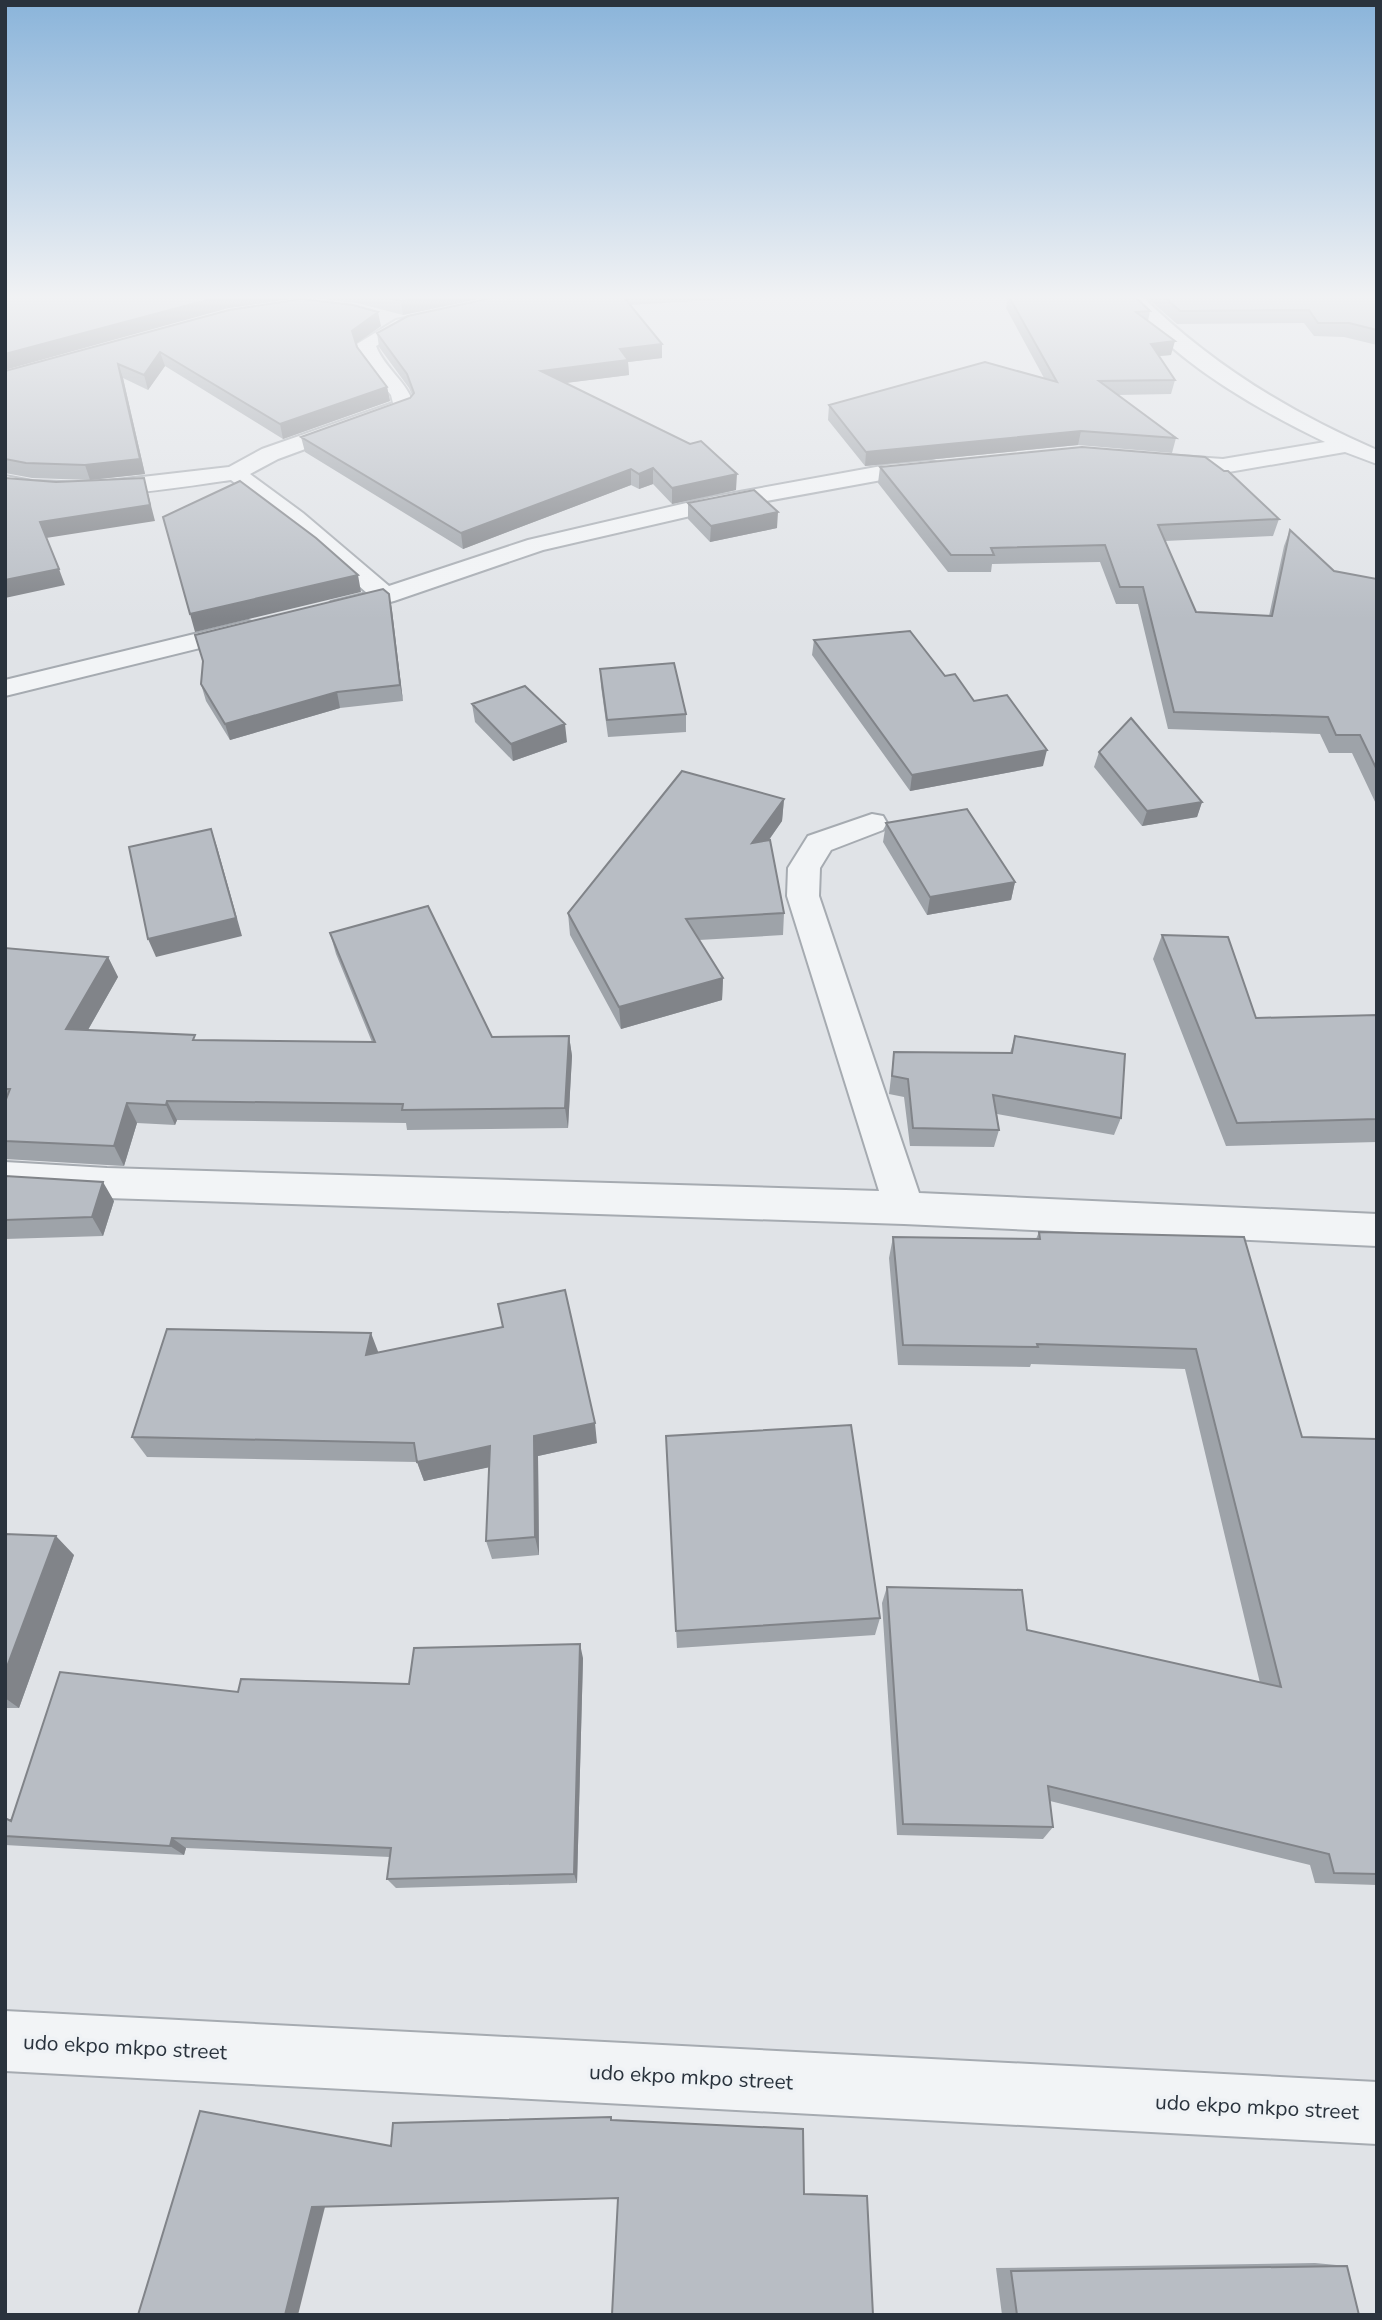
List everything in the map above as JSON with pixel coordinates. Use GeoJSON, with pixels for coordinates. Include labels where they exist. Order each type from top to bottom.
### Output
{"type":"FeatureCollection","features":[{"type":"Feature","properties":{"kind":"street"},"geometry":{"type":"LineString","coordinates":[[5,483],[83,490],[159,484],[235,473],[270,454],[404,406],[403,403]]}},
{"type":"Feature","properties":{"kind":"street"},"geometry":{"type":"LineString","coordinates":[[1272,403],[1347,445],[1377,457]]}},
{"type":"Feature","properties":{"kind":"street"},"geometry":{"type":"LineString","coordinates":[[1139,458],[1200,466],[1223,466],[1347,445]]}},
{"type":"Feature","properties":{"kind":"street"},"geometry":{"type":"LineString","coordinates":[[317,613],[385,596],[536,545],[712,504],[887,472],[955,465]]}},
{"type":"Feature","properties":{"kind":"street"},"geometry":{"type":"LineString","coordinates":[[235,473],[295,518],[385,596]]}},
{"type":"Feature","properties":{"kind":"street"},"geometry":{"type":"LineString","coordinates":[[5,688],[276,622]]}},
{"type":"Feature","properties":{"kind":"street"},"geometry":{"type":"LineString","coordinates":[[872,823],[819,844],[804,869],[803,896],[904,1208]]}},
{"type":"Feature","properties":{"kind":"street"},"geometry":{"type":"LineString","coordinates":[[5,1177],[107,1183],[904,1208],[1377,1230]]}},
{"type":"Feature","properties":{"kind":"street","name":"udo ekpo mkpo street"},"geometry":{"type":"LineString","coordinates":[[5,2041],[1377,2113]]}},
{"type":"Feature","properties":{"kind":"building"},"geometry":{"type":"Polygon","coordinates":[[[5,403],[127,403],[140,459],[85,465],[26,463],[5,459],[5,403]]]}},
{"type":"Feature","properties":{"kind":"building"},"geometry":{"type":"Polygon","coordinates":[[[245,403],[340,403],[280,424],[245,403]]]}},
{"type":"Feature","properties":{"kind":"building"},"geometry":{"type":"Polygon","coordinates":[[[395,403],[607,403],[690,444],[701,441],[737,474],[672,488],[653,468],[639,474],[631,469],[461,533],[301,437],[395,403]]]}},
{"type":"Feature","properties":{"kind":"building"},"geometry":{"type":"Polygon","coordinates":[[[1129,403],[1176,438],[1081,431],[866,452],[829,405],[1129,403]]]}},
{"type":"Feature","properties":{"kind":"building"},"geometry":{"type":"Polygon","coordinates":[[[1082,447],[1205,457],[1228,471],[1279,519],[1158,525],[1196,612],[1272,616],[1290,530],[1334,571],[1377,579],[1377,770],[1360,735],[1336,735],[1328,717],[1174,712],[1143,587],[1120,587],[1105,545],[991,548],[994,555],[951,555],[880,467],[1082,447]]]}},
{"type":"Feature","properties":{"kind":"building"},"geometry":{"type":"Polygon","coordinates":[[[5,478],[56,482],[144,478],[150,505],[40,522],[59,569],[5,580],[5,478]]]}},
{"type":"Feature","properties":{"kind":"building"},"geometry":{"type":"Polygon","coordinates":[[[240,481],[316,538],[358,575],[190,614],[163,517],[240,481]]]}},
{"type":"Feature","properties":{"kind":"building"},"geometry":{"type":"Polygon","coordinates":[[[754,490],[778,512],[711,526],[688,503],[754,490]]]}},
{"type":"Feature","properties":{"kind":"building"},"geometry":{"type":"Polygon","coordinates":[[[383,589],[389,594],[400,685],[337,692],[225,724],[201,684],[203,661],[195,635],[383,589]]]}},
{"type":"Feature","properties":{"kind":"building"},"geometry":{"type":"Polygon","coordinates":[[[910,631],[945,676],[955,674],[974,701],[1007,695],[1047,750],[912,775],[814,640],[910,631]]]}},
{"type":"Feature","properties":{"kind":"building"},"geometry":{"type":"Polygon","coordinates":[[[674,663],[686,714],[607,720],[600,669],[674,663]]]}},
{"type":"Feature","properties":{"kind":"building"},"geometry":{"type":"Polygon","coordinates":[[[525,686],[565,724],[511,744],[472,704],[525,686]]]}},
{"type":"Feature","properties":{"kind":"building"},"geometry":{"type":"Polygon","coordinates":[[[1131,718],[1202,802],[1147,811],[1099,752],[1131,718]]]}},
{"type":"Feature","properties":{"kind":"building"},"geometry":{"type":"Polygon","coordinates":[[[682,771],[784,799],[752,843],[770,840],[784,913],[686,919],[723,978],[619,1007],[568,913],[682,771]]]}},
{"type":"Feature","properties":{"kind":"building"},"geometry":{"type":"Polygon","coordinates":[[[967,809],[1015,882],[930,897],[886,823],[967,809]]]}},
{"type":"Feature","properties":{"kind":"building"},"geometry":{"type":"Polygon","coordinates":[[[211,829],[236,918],[148,939],[129,847],[211,829]]]}},
{"type":"Feature","properties":{"kind":"building"},"geometry":{"type":"Polygon","coordinates":[[[428,906],[492,1037],[569,1036],[565,1108],[402,1110],[403,1104],[167,1101],[166,1105],[127,1103],[114,1146],[5,1141],[5,1102],[10,1089],[5,1089],[5,948],[108,957],[66,1029],[195,1035],[193,1040],[375,1042],[330,933],[428,906]]]}},
{"type":"Feature","properties":{"kind":"building"},"geometry":{"type":"Polygon","coordinates":[[[1162,935],[1228,937],[1256,1018],[1377,1015],[1377,1119],[1237,1123],[1162,935]]]}},
{"type":"Feature","properties":{"kind":"building"},"geometry":{"type":"Polygon","coordinates":[[[1015,1036],[1125,1054],[1121,1118],[993,1095],[999,1130],[913,1128],[908,1079],[892,1076],[894,1052],[1012,1053],[1015,1036]]]}},
{"type":"Feature","properties":{"kind":"building"},"geometry":{"type":"Polygon","coordinates":[[[5,1176],[103,1182],[92,1217],[5,1220],[5,1176]]]}},
{"type":"Feature","properties":{"kind":"building"},"geometry":{"type":"Polygon","coordinates":[[[1039,1232],[1244,1237],[1302,1437],[1376,1439],[1377,1874],[1334,1873],[1329,1854],[1048,1786],[1053,1827],[903,1824],[887,1587],[1022,1590],[1027,1630],[1281,1687],[1196,1349],[1037,1344],[1038,1347],[903,1345],[893,1237],[1040,1239],[1039,1232]]]}},
{"type":"Feature","properties":{"kind":"building"},"geometry":{"type":"Polygon","coordinates":[[[565,1290],[595,1423],[534,1436],[535,1537],[486,1541],[490,1446],[417,1462],[414,1443],[132,1437],[167,1329],[371,1333],[366,1355],[503,1327],[498,1304],[565,1290]]]}},
{"type":"Feature","properties":{"kind":"building"},"geometry":{"type":"Polygon","coordinates":[[[851,1425],[880,1618],[676,1631],[666,1436],[851,1425]]]}},
{"type":"Feature","properties":{"kind":"building"},"geometry":{"type":"Polygon","coordinates":[[[5,1534],[56,1536],[5,1672],[5,1534]]]}},
{"type":"Feature","properties":{"kind":"building"},"geometry":{"type":"Polygon","coordinates":[[[580,1644],[574,1874],[387,1879],[391,1848],[172,1838],[170,1846],[5,1836],[5,1818],[11,1821],[60,1672],[238,1692],[241,1679],[409,1684],[414,1648],[580,1644]]]}},
{"type":"Feature","properties":{"kind":"building"},"geometry":{"type":"Polygon","coordinates":[[[200,2111],[391,2146],[393,2123],[611,2117],[611,2120],[803,2129],[804,2194],[867,2196],[873,2315],[612,2315],[618,2198],[312,2207],[285,2315],[138,2315],[200,2111]]]}},
{"type":"Feature","properties":{"kind":"building"},"geometry":{"type":"Polygon","coordinates":[[[1347,2266],[1359,2315],[1017,2315],[1011,2271],[1347,2266]]]}}]}
